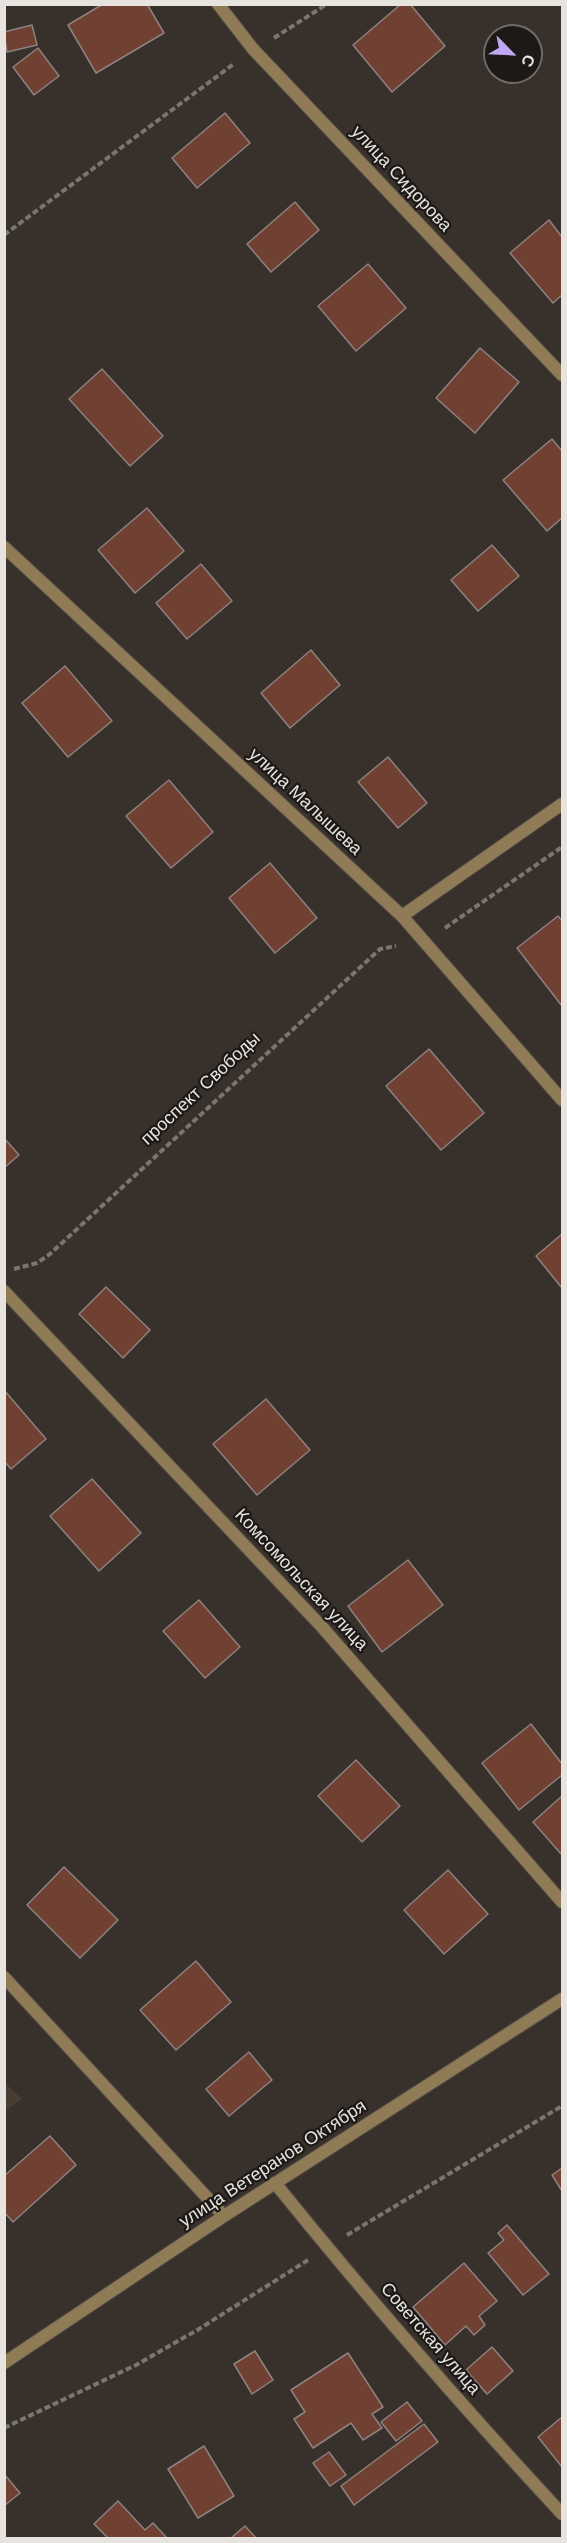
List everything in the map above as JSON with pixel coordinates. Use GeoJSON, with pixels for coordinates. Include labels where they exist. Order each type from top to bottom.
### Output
{"type":"FeatureCollection","features":[{"type":"Feature","properties":{"kind":"street","name":"улица Сидорова"},"geometry":{"type":"LineString","coordinates":[[218,4],[253,49],[562,375]]}},
{"type":"Feature","properties":{"kind":"street","name":"улица Малышева"},"geometry":{"type":"LineString","coordinates":[[4,547],[402,916],[562,1100]]}},
{"type":"Feature","properties":{"kind":"street"},"geometry":{"type":"LineString","coordinates":[[402,916],[562,804]]}},
{"type":"Feature","properties":{"kind":"street","name":"Комсомольская улица"},"geometry":{"type":"LineString","coordinates":[[4,1291],[322,1627],[562,1902]]}},
{"type":"Feature","properties":{"kind":"street"},"geometry":{"type":"LineString","coordinates":[[4,1977],[224,2216]]}},
{"type":"Feature","properties":{"kind":"street","name":"улица Ветеранов Октября"},"geometry":{"type":"LineString","coordinates":[[4,2362],[224,2216],[562,1999]]}},
{"type":"Feature","properties":{"kind":"street","name":"Советская улица"},"geometry":{"type":"LineString","coordinates":[[276,2183],[327,2247],[474,2418],[562,2514]]}},
{"type":"Feature","properties":{"kind":"path"},"geometry":{"type":"LineString","coordinates":[[4,235],[253,49],[327,4]]}},
{"type":"Feature","properties":{"kind":"path"},"geometry":{"type":"LineString","coordinates":[[425,941],[562,847]]}},
{"type":"Feature","properties":{"kind":"path","name":"проспект Свободы"},"geometry":{"type":"LineString","coordinates":[[4,1270],[30,1266],[50,1254],[380,949],[425,941]]}},
{"type":"Feature","properties":{"kind":"path"},"geometry":{"type":"LineString","coordinates":[[4,2428],[147,2359],[199,2329],[327,2247],[562,2106]]}},
{"type":"Feature","properties":{"kind":"shaded area"},"geometry":{"type":"Polygon","coordinates":[[[4,2082],[22,2099],[5,2111],[4,2111],[4,2082]]]}},
{"type":"Feature","properties":{"kind":"building"},"geometry":{"type":"Polygon","coordinates":[[[103,4],[147,4],[164,33],[96,73],[68,25],[103,4]]]}},
{"type":"Feature","properties":{"kind":"building"},"geometry":{"type":"Polygon","coordinates":[[[401,4],[410,4],[445,46],[392,92],[353,45],[401,4]]]}},
{"type":"Feature","properties":{"kind":"building"},"geometry":{"type":"Polygon","coordinates":[[[32,25],[37,45],[7,52],[4,32],[32,25]]]}},
{"type":"Feature","properties":{"kind":"building"},"geometry":{"type":"Polygon","coordinates":[[[38,48],[59,76],[34,95],[13,67],[38,48]]]}},
{"type":"Feature","properties":{"kind":"building"},"geometry":{"type":"Polygon","coordinates":[[[225,113],[250,143],[197,188],[172,158],[225,113]]]}},
{"type":"Feature","properties":{"kind":"building"},"geometry":{"type":"Polygon","coordinates":[[[295,202],[319,230],[271,272],[247,244],[295,202]]]}},
{"type":"Feature","properties":{"kind":"building"},"geometry":{"type":"Polygon","coordinates":[[[549,220],[562,237],[562,295],[553,303],[510,253],[549,220]]]}},
{"type":"Feature","properties":{"kind":"building"},"geometry":{"type":"Polygon","coordinates":[[[368,264],[406,308],[356,351],[318,306],[368,264]]]}},
{"type":"Feature","properties":{"kind":"building"},"geometry":{"type":"Polygon","coordinates":[[[480,348],[519,382],[475,433],[436,398],[480,348]]]}},
{"type":"Feature","properties":{"kind":"building"},"geometry":{"type":"Polygon","coordinates":[[[102,369],[163,436],[130,466],[69,399],[102,369]]]}},
{"type":"Feature","properties":{"kind":"building"},"geometry":{"type":"Polygon","coordinates":[[[552,439],[562,451],[562,518],[547,531],[503,480],[552,439]]]}},
{"type":"Feature","properties":{"kind":"building"},"geometry":{"type":"Polygon","coordinates":[[[147,508],[184,551],[135,593],[98,550],[147,508]]]}},
{"type":"Feature","properties":{"kind":"building"},"geometry":{"type":"Polygon","coordinates":[[[492,545],[519,576],[478,611],[451,580],[492,545]]]}},
{"type":"Feature","properties":{"kind":"building"},"geometry":{"type":"Polygon","coordinates":[[[201,564],[232,601],[187,639],[156,603],[201,564]]]}},
{"type":"Feature","properties":{"kind":"building"},"geometry":{"type":"Polygon","coordinates":[[[311,650],[340,685],[290,728],[261,693],[311,650]]]}},
{"type":"Feature","properties":{"kind":"building"},"geometry":{"type":"Polygon","coordinates":[[[65,666],[112,721],[68,757],[22,703],[65,666]]]}},
{"type":"Feature","properties":{"kind":"building"},"geometry":{"type":"Polygon","coordinates":[[[388,757],[427,803],[398,828],[358,782],[388,757]]]}},
{"type":"Feature","properties":{"kind":"building"},"geometry":{"type":"Polygon","coordinates":[[[169,780],[213,832],[171,868],[126,816],[169,780]]]}},
{"type":"Feature","properties":{"kind":"building"},"geometry":{"type":"Polygon","coordinates":[[[270,863],[317,918],[275,953],[229,898],[270,863]]]}},
{"type":"Feature","properties":{"kind":"building"},"geometry":{"type":"Polygon","coordinates":[[[558,916],[562,921],[562,1006],[517,948],[558,916]]]}},
{"type":"Feature","properties":{"kind":"building"},"geometry":{"type":"Polygon","coordinates":[[[429,1049],[484,1113],[441,1150],[386,1086],[429,1049]]]}},
{"type":"Feature","properties":{"kind":"building"},"geometry":{"type":"Polygon","coordinates":[[[4,1138],[19,1155],[4,1168],[4,1138]]]}},
{"type":"Feature","properties":{"kind":"building"},"geometry":{"type":"Polygon","coordinates":[[[562,1234],[562,1288],[536,1256],[562,1234]]]}},
{"type":"Feature","properties":{"kind":"building"},"geometry":{"type":"Polygon","coordinates":[[[106,1287],[150,1330],[123,1358],[79,1314],[106,1287]]]}},
{"type":"Feature","properties":{"kind":"building"},"geometry":{"type":"Polygon","coordinates":[[[4,1390],[46,1439],[11,1469],[4,1461],[4,1390]]]}},
{"type":"Feature","properties":{"kind":"building"},"geometry":{"type":"Polygon","coordinates":[[[266,1399],[310,1450],[257,1495],[213,1444],[266,1399]]]}},
{"type":"Feature","properties":{"kind":"building"},"geometry":{"type":"Polygon","coordinates":[[[92,1479],[141,1533],[99,1571],[50,1516],[92,1479]]]}},
{"type":"Feature","properties":{"kind":"building"},"geometry":{"type":"Polygon","coordinates":[[[408,1560],[443,1605],[382,1652],[348,1606],[408,1560]]]}},
{"type":"Feature","properties":{"kind":"building"},"geometry":{"type":"Polygon","coordinates":[[[199,1600],[240,1647],[205,1678],[163,1631],[199,1600]]]}},
{"type":"Feature","properties":{"kind":"building"},"geometry":{"type":"Polygon","coordinates":[[[531,1724],[562,1764],[562,1775],[519,1810],[482,1763],[531,1724]]]}},
{"type":"Feature","properties":{"kind":"building"},"geometry":{"type":"Polygon","coordinates":[[[356,1760],[400,1806],[362,1842],[318,1796],[356,1760]]]}},
{"type":"Feature","properties":{"kind":"building"},"geometry":{"type":"Polygon","coordinates":[[[562,1796],[562,1855],[533,1822],[562,1796]]]}},
{"type":"Feature","properties":{"kind":"building"},"geometry":{"type":"Polygon","coordinates":[[[64,1867],[118,1920],[80,1958],[27,1905],[64,1867]]]}},
{"type":"Feature","properties":{"kind":"building"},"geometry":{"type":"Polygon","coordinates":[[[448,1870],[488,1914],[444,1954],[404,1910],[448,1870]]]}},
{"type":"Feature","properties":{"kind":"building"},"geometry":{"type":"Polygon","coordinates":[[[196,1961],[231,2002],[176,2050],[140,2010],[196,1961]]]}},
{"type":"Feature","properties":{"kind":"building"},"geometry":{"type":"Polygon","coordinates":[[[249,2052],[272,2080],[229,2116],[206,2089],[249,2052]]]}},
{"type":"Feature","properties":{"kind":"building"},"geometry":{"type":"Polygon","coordinates":[[[50,2136],[76,2165],[13,2222],[4,2212],[4,2176],[50,2136]]]}},
{"type":"Feature","properties":{"kind":"building"},"geometry":{"type":"Polygon","coordinates":[[[562,2168],[562,2191],[552,2175],[562,2168]]]}},
{"type":"Feature","properties":{"kind":"building"},"geometry":{"type":"Polygon","coordinates":[[[507,2225],[549,2274],[523,2295],[488,2253],[504,2240],[498,2233],[507,2225]]]}},
{"type":"Feature","properties":{"kind":"building"},"geometry":{"type":"Polygon","coordinates":[[[464,2263],[497,2301],[479,2316],[485,2325],[474,2335],[466,2326],[445,2345],[413,2307],[464,2263]]]}},
{"type":"Feature","properties":{"kind":"building"},"geometry":{"type":"Polygon","coordinates":[[[492,2347],[513,2371],[487,2394],[466,2370],[492,2347]]]}},
{"type":"Feature","properties":{"kind":"building"},"geometry":{"type":"Polygon","coordinates":[[[255,2351],[273,2380],[252,2394],[234,2364],[255,2351]]]}},
{"type":"Feature","properties":{"kind":"building"},"geometry":{"type":"Polygon","coordinates":[[[348,2353],[383,2407],[372,2414],[382,2428],[363,2440],[351,2423],[313,2448],[294,2419],[305,2412],[291,2390],[348,2353]]]}},
{"type":"Feature","properties":{"kind":"building"},"geometry":{"type":"Polygon","coordinates":[[[407,2402],[422,2421],[396,2441],[381,2422],[407,2402]]]}},
{"type":"Feature","properties":{"kind":"building"},"geometry":{"type":"Polygon","coordinates":[[[562,2417],[562,2467],[538,2437],[562,2417]]]}},
{"type":"Feature","properties":{"kind":"building"},"geometry":{"type":"Polygon","coordinates":[[[424,2424],[438,2442],[354,2505],[341,2486],[424,2424]]]}},
{"type":"Feature","properties":{"kind":"building"},"geometry":{"type":"Polygon","coordinates":[[[204,2446],[234,2496],[198,2518],[168,2469],[204,2446]]]}},
{"type":"Feature","properties":{"kind":"building"},"geometry":{"type":"Polygon","coordinates":[[[329,2452],[346,2475],[330,2486],[313,2463],[329,2452]]]}},
{"type":"Feature","properties":{"kind":"building"},"geometry":{"type":"Polygon","coordinates":[[[4,2474],[20,2493],[4,2506],[4,2474]]]}},
{"type":"Feature","properties":{"kind":"building"},"geometry":{"type":"Polygon","coordinates":[[[118,2501],[145,2530],[153,2523],[167,2538],[108,2538],[94,2524],[118,2501]]]}},
{"type":"Feature","properties":{"kind":"building"},"geometry":{"type":"Polygon","coordinates":[[[245,2526],[256,2538],[231,2538],[245,2526]]]}}]}
